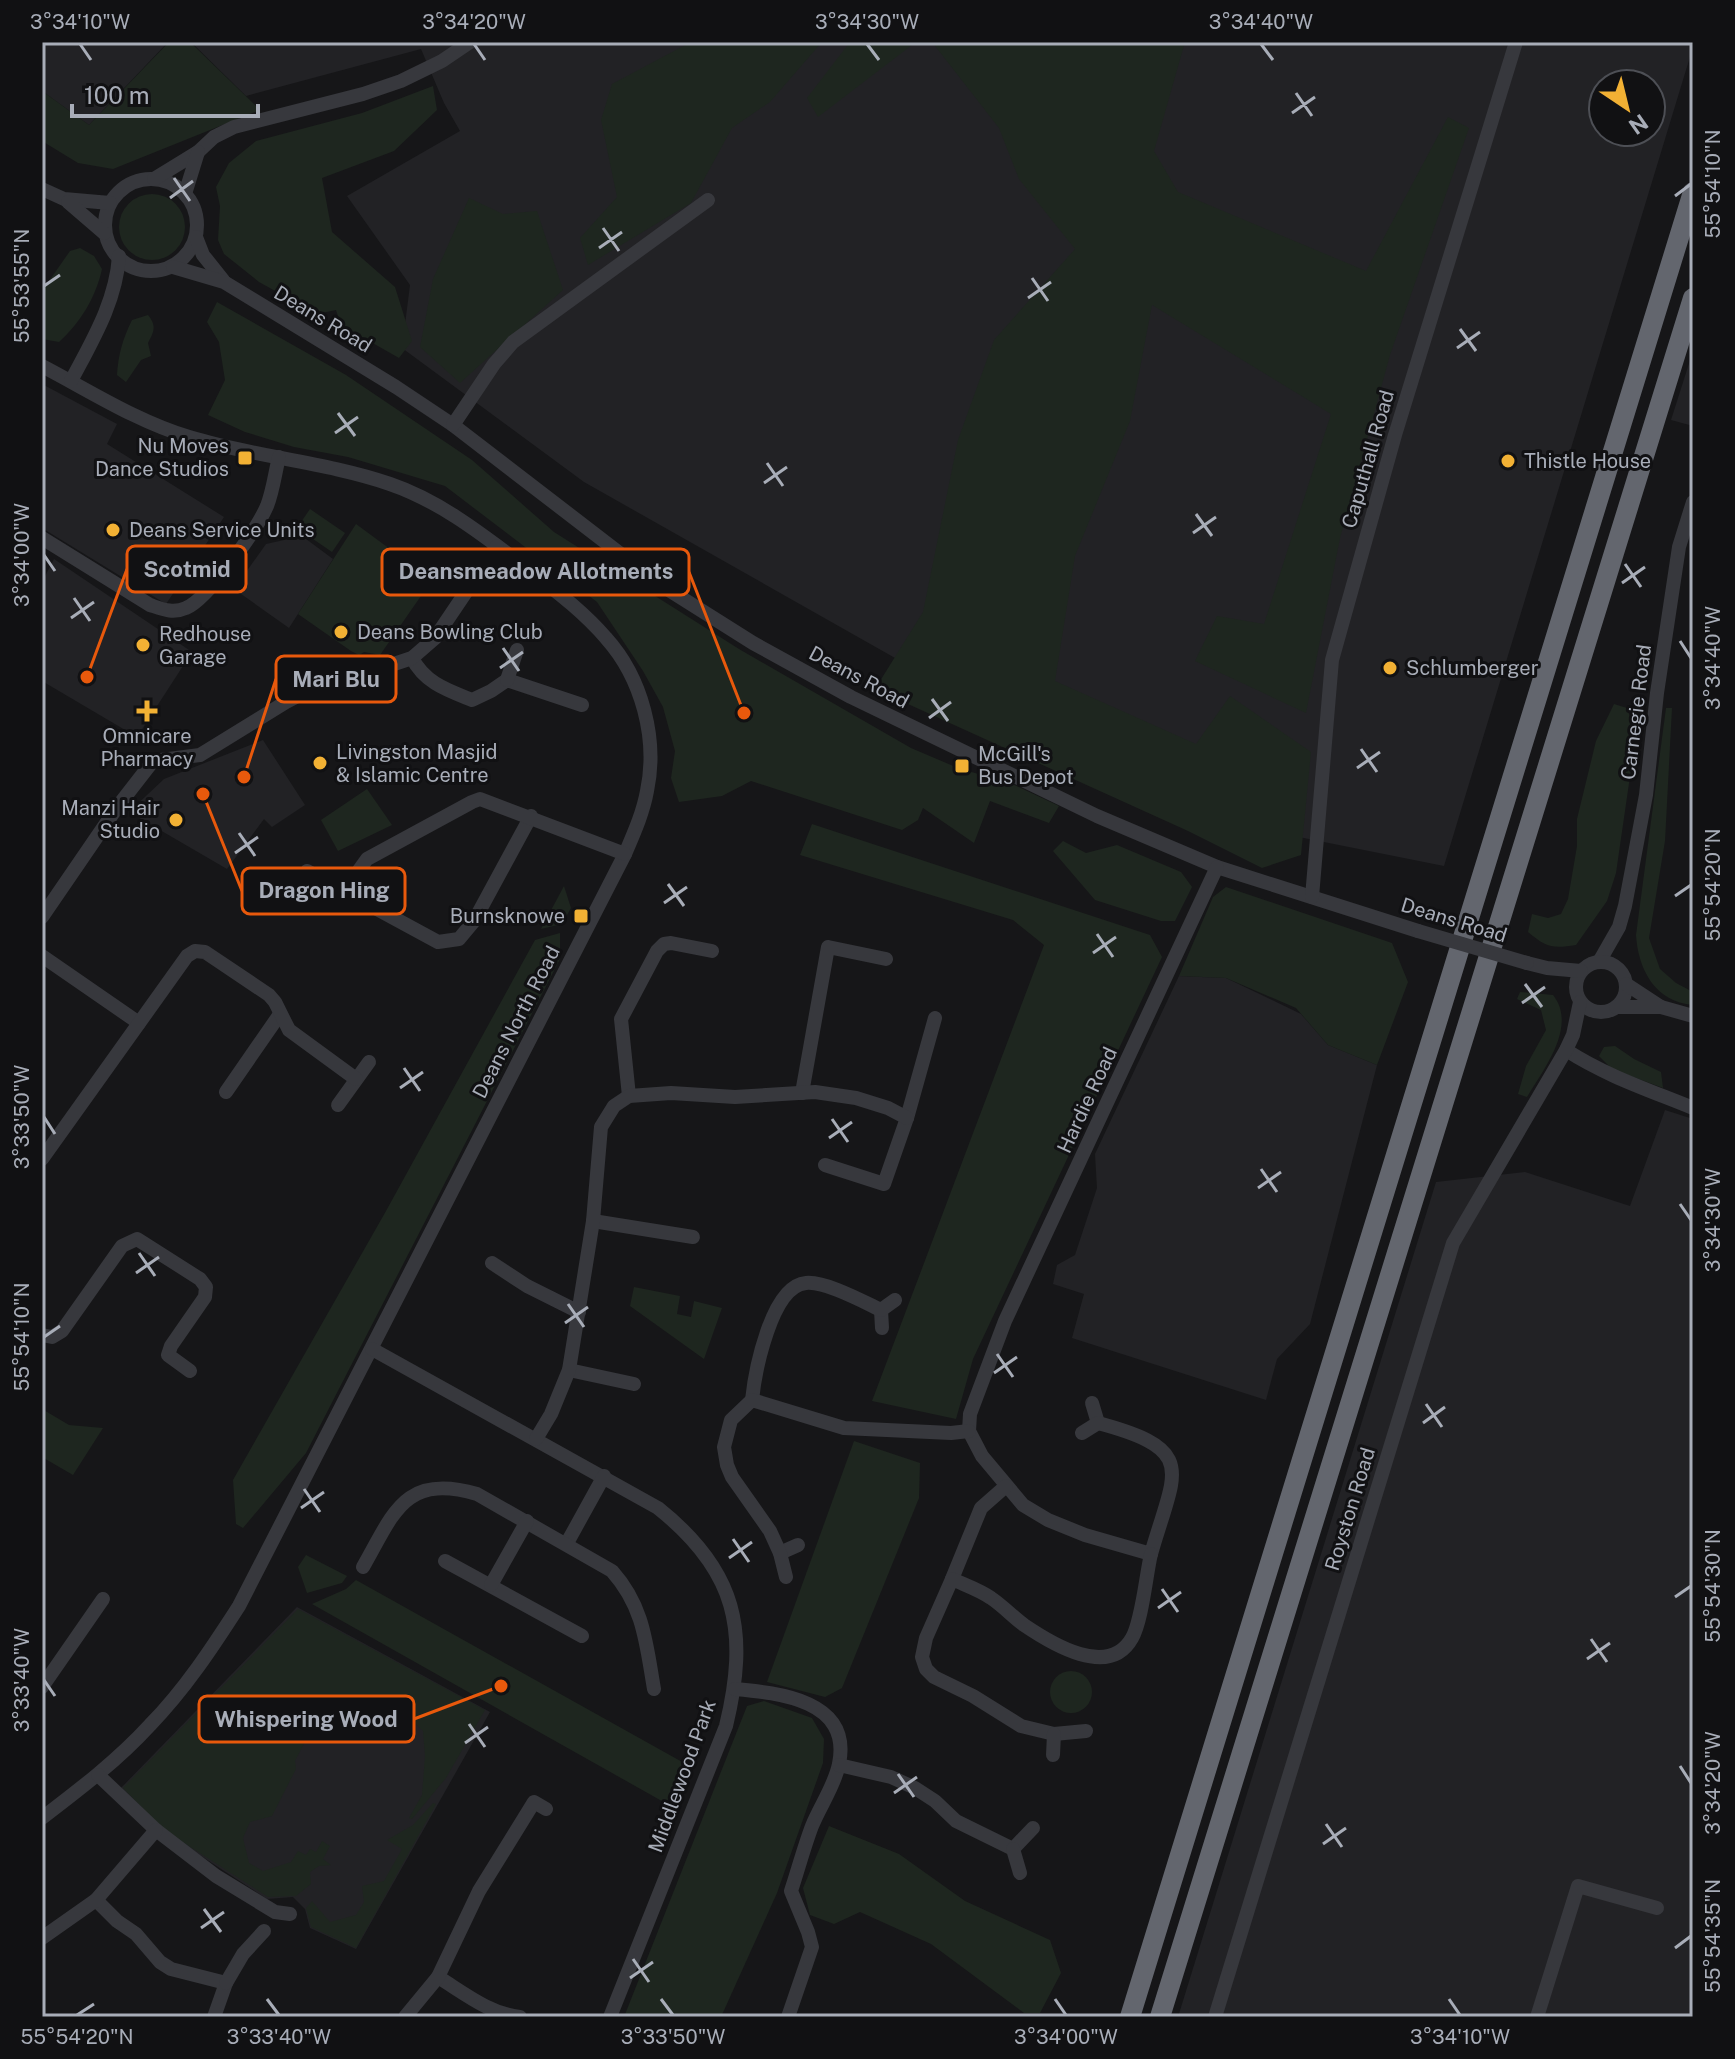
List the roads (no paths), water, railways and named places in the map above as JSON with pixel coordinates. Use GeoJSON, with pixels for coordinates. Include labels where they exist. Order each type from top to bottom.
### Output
{"type":"FeatureCollection","features":[{"type":"Feature","properties":{"kind":"highway"},"geometry":{"type":"LineString","coordinates":[[1130,2017],[1693,192]]}},
{"type":"Feature","properties":{"kind":"highway"},"geometry":{"type":"LineString","coordinates":[[1160,2017],[1693,298]]}},
{"type":"Feature","properties":{"kind":"street"},"geometry":{"type":"LineString","coordinates":[[154,179],[198,152],[214,137],[234,127],[363,94],[401,81],[442,61],[470,42]]}},
{"type":"Feature","properties":{"kind":"street","name":"Caputhall Road"},"geometry":{"type":"LineString","coordinates":[[1312,897],[1332,660],[1395,435],[1516,42]]}},
{"type":"Feature","properties":{"kind":"street"},"geometry":{"type":"LineString","coordinates":[[185,194],[198,152]]}},
{"type":"Feature","properties":{"kind":"street"},"geometry":{"type":"LineString","coordinates":[[42,189],[64,199],[104,233],[128,265],[142,271],[163,271],[186,256],[196,237],[196,213],[185,194],[166,182],[154,179],[137,181],[120,191],[110,203],[104,233]]}},
{"type":"Feature","properties":{"kind":"street"},"geometry":{"type":"LineString","coordinates":[[64,199],[110,203]]}},
{"type":"Feature","properties":{"kind":"street"},"geometry":{"type":"LineString","coordinates":[[453,425],[494,364],[513,342],[708,200]]}},
{"type":"Feature","properties":{"kind":"street","name":"Deans Road"},"geometry":{"type":"LineString","coordinates":[[196,237],[203,255],[224,282]]}},
{"type":"Feature","properties":{"kind":"street"},"geometry":{"type":"LineString","coordinates":[[71,381],[111,300],[118,277],[119,256]]}},
{"type":"Feature","properties":{"kind":"street","name":"Deans Road"},"geometry":{"type":"LineString","coordinates":[[173,267],[224,282],[396,387],[453,425],[661,585],[753,643],[851,697],[1097,816],[1217,867],[1527,963],[1581,971]]}},
{"type":"Feature","properties":{"kind":"street"},"geometry":{"type":"LineString","coordinates":[[111,300],[125,283],[142,271]]}},
{"type":"Feature","properties":{"kind":"street","name":"Deans North Road"},"geometry":{"type":"LineString","coordinates":[[42,366],[135,417],[189,437],[391,484],[438,505],[497,546],[607,638],[628,669],[642,701],[649,728],[648,789],[625,854],[239,1606],[196,1672],[150,1725],[98,1775],[42,1818]]}},
{"type":"Feature","properties":{"kind":"street"},"geometry":{"type":"LineString","coordinates":[[42,538],[150,605],[168,611],[185,609],[203,598],[261,516],[279,457]]}},
{"type":"Feature","properties":{"kind":"street","name":"Carnegie Road"},"geometry":{"type":"LineString","coordinates":[[1619,969],[1619,927],[1646,795],[1657,693],[1679,547],[1693,502]]}},
{"type":"Feature","properties":{"kind":"street"},"geometry":{"type":"LineString","coordinates":[[42,917],[148,765],[153,761],[200,755],[328,680],[356,670],[382,668],[412,658],[435,638],[497,546]]}},
{"type":"Feature","properties":{"kind":"street"},"geometry":{"type":"LineString","coordinates":[[412,658],[419,672],[441,688],[472,700],[507,680],[517,650]]}},
{"type":"Feature","properties":{"kind":"street"},"geometry":{"type":"LineString","coordinates":[[507,680],[555,691],[582,705]]}},
{"type":"Feature","properties":{"kind":"street"},"geometry":{"type":"LineString","coordinates":[[344,891],[367,859],[480,799],[625,854]]}},
{"type":"Feature","properties":{"kind":"street"},"geometry":{"type":"LineString","coordinates":[[307,871],[438,942],[459,939],[474,921],[531,816]]}},
{"type":"Feature","properties":{"kind":"street","name":"Hardie Road"},"geometry":{"type":"LineString","coordinates":[[969,1431],[970,1414],[992,1350],[1217,867]]}},
{"type":"Feature","properties":{"kind":"street","name":"Carnegie Road"},"geometry":{"type":"LineString","coordinates":[[1599,962],[1619,927]]}},
{"type":"Feature","properties":{"kind":"street"},"geometry":{"type":"LineString","coordinates":[[629,1096],[621,1019],[657,951],[664,944],[671,943],[712,951]]}},
{"type":"Feature","properties":{"kind":"street"},"geometry":{"type":"LineString","coordinates":[[802,1093],[828,947],[886,959]]}},
{"type":"Feature","properties":{"kind":"street"},"geometry":{"type":"LineString","coordinates":[[42,1159],[187,956],[195,951],[205,952],[269,995],[289,1030],[356,1079]]}},
{"type":"Feature","properties":{"kind":"street"},"geometry":{"type":"LineString","coordinates":[[42,956],[139,1023]]}},
{"type":"Feature","properties":{"kind":"street"},"geometry":{"type":"LineString","coordinates":[[1599,962],[1610,963],[1619,969],[1626,984],[1625,993],[1616,1007],[1607,1012],[1596,1012],[1578,994],[1581,971],[1599,962]]}},
{"type":"Feature","properties":{"kind":"street","name":"Deans Road"},"geometry":{"type":"LineString","coordinates":[[1547,968],[1578,994]]}},
{"type":"Feature","properties":{"kind":"street"},"geometry":{"type":"LineString","coordinates":[[1626,984],[1661,1007]]}},
{"type":"Feature","properties":{"kind":"street","name":"Royston Road"},"geometry":{"type":"LineString","coordinates":[[1215,2017],[1453,1243],[1566,1050],[1573,1035],[1578,994]]}},
{"type":"Feature","properties":{"kind":"street"},"geometry":{"type":"LineString","coordinates":[[1616,1007],[1661,1007],[1693,1016]]}},
{"type":"Feature","properties":{"kind":"street","name":"Royston Road"},"geometry":{"type":"LineString","coordinates":[[1573,1035],[1596,1012]]}},
{"type":"Feature","properties":{"kind":"street"},"geometry":{"type":"LineString","coordinates":[[226,1092],[280,1014]]}},
{"type":"Feature","properties":{"kind":"street"},"geometry":{"type":"LineString","coordinates":[[825,1165],[884,1184],[907,1118],[935,1018]]}},
{"type":"Feature","properties":{"kind":"street"},"geometry":{"type":"LineString","coordinates":[[1566,1050],[1624,1082],[1693,1108]]}},
{"type":"Feature","properties":{"kind":"street"},"geometry":{"type":"LineString","coordinates":[[338,1105],[369,1062]]}},
{"type":"Feature","properties":{"kind":"street"},"geometry":{"type":"LineString","coordinates":[[536,1439],[551,1414],[569,1370],[593,1221],[601,1127],[614,1106],[629,1096],[671,1093],[735,1097],[815,1092],[856,1098],[907,1118]]}},
{"type":"Feature","properties":{"kind":"street"},"geometry":{"type":"LineString","coordinates":[[593,1221],[693,1237]]}},
{"type":"Feature","properties":{"kind":"street"},"geometry":{"type":"LineString","coordinates":[[42,1335],[52,1337],[62,1331],[122,1246],[137,1239],[200,1279],[206,1287],[205,1297],[168,1355],[190,1371]]}},
{"type":"Feature","properties":{"kind":"street"},"geometry":{"type":"LineString","coordinates":[[492,1263],[527,1286],[579,1312]]}},
{"type":"Feature","properties":{"kind":"street"},"geometry":{"type":"LineString","coordinates":[[786,1577],[770,1531],[727,1465],[724,1447],[731,1420],[752,1400],[755,1370],[769,1327],[794,1285],[813,1283],[881,1310]]}},
{"type":"Feature","properties":{"kind":"street"},"geometry":{"type":"LineString","coordinates":[[881,1310],[895,1300]]}},
{"type":"Feature","properties":{"kind":"street"},"geometry":{"type":"LineString","coordinates":[[881,1310],[882,1328]]}},
{"type":"Feature","properties":{"kind":"street","name":"Middlewood Park"},"geometry":{"type":"LineString","coordinates":[[372,1349],[658,1508],[685,1529],[706,1554],[722,1582],[733,1611],[738,1649],[735,1689],[712,1766],[610,2017]]}},
{"type":"Feature","properties":{"kind":"street"},"geometry":{"type":"LineString","coordinates":[[569,1370],[634,1384]]}},
{"type":"Feature","properties":{"kind":"street"},"geometry":{"type":"LineString","coordinates":[[752,1400],[844,1428],[951,1433],[969,1431],[982,1456],[1023,1505],[1048,1520],[1120,1547],[1151,1554]]}},
{"type":"Feature","properties":{"kind":"street"},"geometry":{"type":"LineString","coordinates":[[1092,1403],[1098,1423]]}},
{"type":"Feature","properties":{"kind":"street"},"geometry":{"type":"LineString","coordinates":[[1082,1433],[1098,1423]]}},
{"type":"Feature","properties":{"kind":"street"},"geometry":{"type":"LineString","coordinates":[[952,1579],[987,1595],[1024,1625],[1076,1653],[1095,1658],[1116,1655],[1126,1648],[1134,1635],[1151,1554],[1171,1487],[1173,1467],[1164,1450],[1145,1439],[1098,1423]]}},
{"type":"Feature","properties":{"kind":"street"},"geometry":{"type":"LineString","coordinates":[[567,1543],[604,1476]]}},
{"type":"Feature","properties":{"kind":"street"},"geometry":{"type":"LineString","coordinates":[[1006,1486],[981,1508],[926,1638],[922,1657],[926,1669],[934,1677],[973,1696],[1021,1726],[1054,1734],[1086,1731]]}},
{"type":"Feature","properties":{"kind":"street"},"geometry":{"type":"LineString","coordinates":[[363,1567],[397,1508],[414,1495],[433,1487],[456,1487],[477,1494],[567,1543],[612,1571],[627,1587],[636,1604],[654,1689]]}},
{"type":"Feature","properties":{"kind":"street"},"geometry":{"type":"LineString","coordinates":[[491,1585],[527,1521]]}},
{"type":"Feature","properties":{"kind":"street"},"geometry":{"type":"LineString","coordinates":[[780,1553],[798,1545]]}},
{"type":"Feature","properties":{"kind":"street"},"geometry":{"type":"LineString","coordinates":[[445,1561],[582,1636]]}},
{"type":"Feature","properties":{"kind":"street"},"geometry":{"type":"LineString","coordinates":[[42,1687],[103,1599]]}},
{"type":"Feature","properties":{"kind":"street"},"geometry":{"type":"LineString","coordinates":[[735,1689],[778,1693],[817,1707],[837,1731],[841,1747],[839,1765],[811,1827],[791,1891],[812,1947],[788,2017]]}},
{"type":"Feature","properties":{"kind":"street"},"geometry":{"type":"LineString","coordinates":[[1053,1755],[1054,1734]]}},
{"type":"Feature","properties":{"kind":"street"},"geometry":{"type":"LineString","coordinates":[[839,1765],[891,1777],[915,1788],[935,1801],[956,1821],[1013,1849],[1020,1873]]}},
{"type":"Feature","properties":{"kind":"street"},"geometry":{"type":"LineString","coordinates":[[98,1775],[156,1830],[216,1876],[275,1912],[290,1914]]}},
{"type":"Feature","properties":{"kind":"street"},"geometry":{"type":"LineString","coordinates":[[405,2017],[438,1977],[479,1891],[540,1805],[521,1794]]}},
{"type":"Feature","properties":{"kind":"street"},"geometry":{"type":"LineString","coordinates":[[1013,1849],[1033,1828]]}},
{"type":"Feature","properties":{"kind":"street"},"geometry":{"type":"LineString","coordinates":[[42,1938],[96,1900],[156,1830]]}},
{"type":"Feature","properties":{"kind":"street"},"geometry":{"type":"LineString","coordinates":[[1537,2017],[1578,1886],[1657,1908]]}},
{"type":"Feature","properties":{"kind":"street"},"geometry":{"type":"LineString","coordinates":[[96,1900],[117,1921],[136,1934],[160,1962],[171,1969],[226,1983]]}},
{"type":"Feature","properties":{"kind":"street"},"geometry":{"type":"LineString","coordinates":[[214,2017],[226,1983],[243,1954],[264,1931]]}},
{"type":"Feature","properties":{"kind":"street"},"geometry":{"type":"LineString","coordinates":[[438,1977],[485,2006],[520,2017]]}},
{"type":"Feature","properties":{"kind":"place","name":"Nu Moves Dance Studios"},"geometry":{"type":"Point","coordinates":[245,458]}},
{"type":"Feature","properties":{"kind":"place","name":"Thistle House"},"geometry":{"type":"Point","coordinates":[1508,461]}},
{"type":"Feature","properties":{"kind":"place","name":"Deans Service Units"},"geometry":{"type":"Point","coordinates":[113,530]}},
{"type":"Feature","properties":{"kind":"place","name":"Deans Bowling Club"},"geometry":{"type":"Point","coordinates":[341,632]}},
{"type":"Feature","properties":{"kind":"place","name":"Redhouse Garage"},"geometry":{"type":"Point","coordinates":[143,645]}},
{"type":"Feature","properties":{"kind":"place","name":"Schlumberger"},"geometry":{"type":"Point","coordinates":[1390,668]}},
{"type":"Feature","properties":{"kind":"place","name":"Scotmid"},"geometry":{"type":"Point","coordinates":[87,677]}},
{"type":"Feature","properties":{"kind":"place","name":"Omnicare Pharmacy"},"geometry":{"type":"Point","coordinates":[147,711]}},
{"type":"Feature","properties":{"kind":"place","name":"Deansmeadow Allotments"},"geometry":{"type":"Point","coordinates":[744,713]}},
{"type":"Feature","properties":{"kind":"place","name":"Livingston Masjid & Islamic Centre"},"geometry":{"type":"Point","coordinates":[320,763]}},
{"type":"Feature","properties":{"kind":"place","name":"McGill's Bus Depot"},"geometry":{"type":"Point","coordinates":[962,766]}},
{"type":"Feature","properties":{"kind":"place","name":"Mari Blu"},"geometry":{"type":"Point","coordinates":[244,777]}},
{"type":"Feature","properties":{"kind":"place","name":"Dragon Hing"},"geometry":{"type":"Point","coordinates":[203,794]}},
{"type":"Feature","properties":{"kind":"place","name":"Manzi Hair Studio"},"geometry":{"type":"Point","coordinates":[176,820]}},
{"type":"Feature","properties":{"kind":"place","name":"Burnsknowe"},"geometry":{"type":"Point","coordinates":[581,916]}},
{"type":"Feature","properties":{"kind":"place","name":"Whispering Wood"},"geometry":{"type":"Point","coordinates":[501,1686]}}]}
